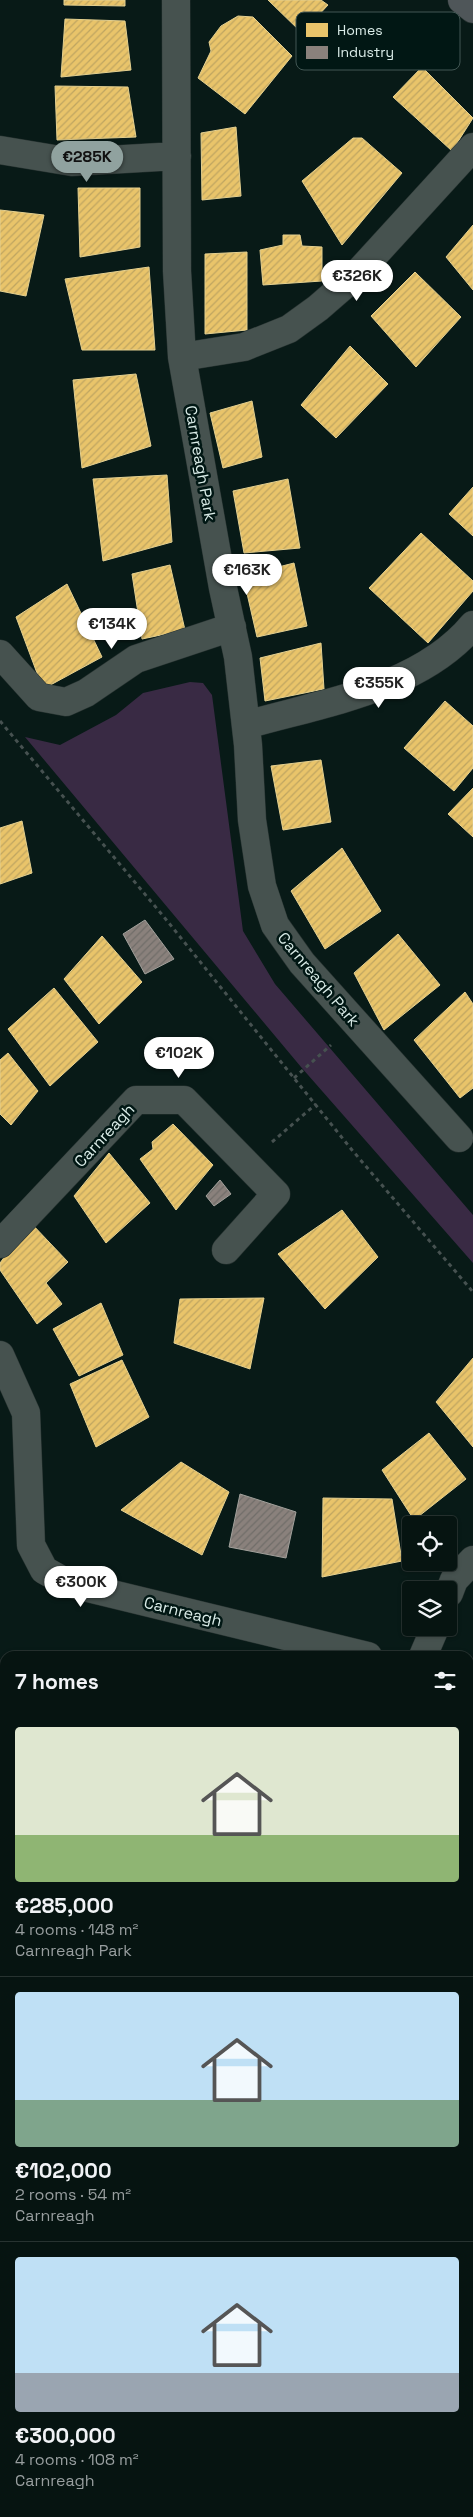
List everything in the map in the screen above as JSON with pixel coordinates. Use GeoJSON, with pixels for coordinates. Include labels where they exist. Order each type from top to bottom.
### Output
{"type":"FeatureCollection","features":[{"type":"Feature","properties":{"kind":"main road"},"geometry":{"type":"LineString","coordinates":[[462,0],[473,9]]}},
{"type":"Feature","properties":{"kind":"street","name":"Carnreagh Park"},"geometry":{"type":"LineString","coordinates":[[176,0],[177,271],[182,357],[238,657],[246,726],[252,820],[262,886],[275,925],[302,963],[459,1138]]}},
{"type":"Feature","properties":{"kind":"street"},"geometry":{"type":"LineString","coordinates":[[182,357],[244,347],[288,329],[318,308],[356,275],[473,147]]}},
{"type":"Feature","properties":{"kind":"street"},"geometry":{"type":"LineString","coordinates":[[0,150],[72,162],[177,156]]}},
{"type":"Feature","properties":{"kind":"street"},"geometry":{"type":"LineString","coordinates":[[0,654],[39,697],[66,702],[86,693],[136,659],[232,627]]}},
{"type":"Feature","properties":{"kind":"street"},"geometry":{"type":"LineString","coordinates":[[246,726],[389,684],[432,660],[470,634]]}},
{"type":"Feature","properties":{"kind":"street","name":"Carnreagh"},"geometry":{"type":"LineString","coordinates":[[0,1244],[136,1100],[184,1100],[276,1194],[226,1250]]}},
{"type":"Feature","properties":{"kind":"street","name":"Carnreagh"},"geometry":{"type":"LineString","coordinates":[[0,1355],[26,1413],[31,1545],[44,1570],[66,1583],[347,1651]]}},
{"type":"Feature","properties":{"kind":"street"},"geometry":{"type":"LineString","coordinates":[[454,1581],[473,1560]]}},
{"type":"Feature","properties":{"kind":"street"},"geometry":{"type":"LineString","coordinates":[[425,1651],[432,1636]]}},
{"type":"Feature","properties":{"kind":"path"},"geometry":{"type":"LineString","coordinates":[[0,721],[158,909],[294,1078],[472,1289]]}},
{"type":"Feature","properties":{"kind":"path"},"geometry":{"type":"LineString","coordinates":[[294,1078],[356,1023]]}},
{"type":"Feature","properties":{"kind":"path"},"geometry":{"type":"LineString","coordinates":[[247,1164],[316,1104]]}},
{"type":"Feature","properties":{"kind":"shaded area"},"geometry":{"type":"Polygon","coordinates":[[[190,682],[203,683],[212,695],[243,931],[275,984],[473,1215],[473,1263],[301,1067],[25,737],[60,745],[116,715],[143,693],[190,682]]]}},
{"type":"Feature","properties":{"kind":"building: Homes"},"geometry":{"type":"Polygon","coordinates":[[[64,0],[125,0],[125,6],[64,5],[64,0]]]}},
{"type":"Feature","properties":{"kind":"building: Homes"},"geometry":{"type":"Polygon","coordinates":[[[268,0],[321,0],[328,5],[322,12],[296,12],[296,27],[268,0]]]}},
{"type":"Feature","properties":{"kind":"building: Homes"},"geometry":{"type":"Polygon","coordinates":[[[238,16],[253,17],[292,56],[245,114],[198,78],[211,51],[209,42],[221,26],[238,16]]]}},
{"type":"Feature","properties":{"kind":"building: Homes"},"geometry":{"type":"Polygon","coordinates":[[[65,19],[125,21],[131,70],[61,77],[65,19]]]}},
{"type":"Feature","properties":{"kind":"building: Homes"},"geometry":{"type":"Polygon","coordinates":[[[419,70],[425,70],[473,118],[452,151],[393,97],[419,70]]]}},
{"type":"Feature","properties":{"kind":"building: Homes"},"geometry":{"type":"Polygon","coordinates":[[[55,86],[128,87],[136,137],[57,140],[55,86]]]}},
{"type":"Feature","properties":{"kind":"building: Homes"},"geometry":{"type":"Polygon","coordinates":[[[236,127],[241,196],[202,200],[201,133],[236,127]]]}},
{"type":"Feature","properties":{"kind":"building: Homes"},"geometry":{"type":"Polygon","coordinates":[[[353,138],[362,138],[402,173],[342,245],[302,181],[353,138]]]}},
{"type":"Feature","properties":{"kind":"building: Homes"},"geometry":{"type":"Polygon","coordinates":[[[78,188],[140,188],[140,247],[80,257],[78,188]]]}},
{"type":"Feature","properties":{"kind":"building: Homes"},"geometry":{"type":"Polygon","coordinates":[[[0,210],[44,215],[26,296],[0,291],[0,210]]]}},
{"type":"Feature","properties":{"kind":"building: Homes"},"geometry":{"type":"Polygon","coordinates":[[[473,225],[473,290],[446,257],[473,225]]]}},
{"type":"Feature","properties":{"kind":"building: Homes"},"geometry":{"type":"Polygon","coordinates":[[[283,235],[300,235],[302,246],[322,247],[322,281],[263,285],[260,250],[283,245],[283,235]]]}},
{"type":"Feature","properties":{"kind":"building: Homes"},"geometry":{"type":"Polygon","coordinates":[[[247,252],[247,330],[205,334],[205,254],[247,252]]]}},
{"type":"Feature","properties":{"kind":"building: Homes"},"geometry":{"type":"Polygon","coordinates":[[[149,267],[155,350],[82,350],[65,279],[149,267]]]}},
{"type":"Feature","properties":{"kind":"building: Homes"},"geometry":{"type":"Polygon","coordinates":[[[415,272],[461,317],[416,367],[371,316],[415,272]]]}},
{"type":"Feature","properties":{"kind":"building: Homes"},"geometry":{"type":"Polygon","coordinates":[[[350,346],[388,384],[336,438],[301,405],[350,346]]]}},
{"type":"Feature","properties":{"kind":"building: Homes"},"geometry":{"type":"Polygon","coordinates":[[[136,374],[151,446],[82,468],[73,380],[136,374]]]}},
{"type":"Feature","properties":{"kind":"building: Homes"},"geometry":{"type":"Polygon","coordinates":[[[252,401],[262,457],[223,468],[210,413],[252,401]]]}},
{"type":"Feature","properties":{"kind":"building: Homes"},"geometry":{"type":"Polygon","coordinates":[[[167,475],[172,542],[103,561],[93,479],[167,475]]]}},
{"type":"Feature","properties":{"kind":"building: Homes"},"geometry":{"type":"Polygon","coordinates":[[[288,479],[300,548],[244,553],[233,491],[288,479]]]}},
{"type":"Feature","properties":{"kind":"building: Homes"},"geometry":{"type":"Polygon","coordinates":[[[473,487],[473,536],[449,514],[473,487]]]}},
{"type":"Feature","properties":{"kind":"building: Homes"},"geometry":{"type":"Polygon","coordinates":[[[421,533],[473,581],[473,591],[428,643],[369,588],[421,533]]]}},
{"type":"Feature","properties":{"kind":"building: Homes"},"geometry":{"type":"Polygon","coordinates":[[[294,563],[307,626],[257,637],[243,576],[294,563]]]}},
{"type":"Feature","properties":{"kind":"building: Homes"},"geometry":{"type":"Polygon","coordinates":[[[170,565],[185,630],[142,639],[132,574],[170,565]]]}},
{"type":"Feature","properties":{"kind":"building: Homes"},"geometry":{"type":"Polygon","coordinates":[[[67,584],[102,657],[43,689],[16,617],[67,584]]]}},
{"type":"Feature","properties":{"kind":"building: Homes"},"geometry":{"type":"Polygon","coordinates":[[[321,643],[324,689],[265,701],[260,658],[321,643]]]}},
{"type":"Feature","properties":{"kind":"building: Homes"},"geometry":{"type":"Polygon","coordinates":[[[445,701],[473,726],[473,768],[454,791],[404,748],[445,701]]]}},
{"type":"Feature","properties":{"kind":"building: Homes"},"geometry":{"type":"Polygon","coordinates":[[[321,760],[331,822],[283,830],[271,766],[321,760]]]}},
{"type":"Feature","properties":{"kind":"building: Homes"},"geometry":{"type":"Polygon","coordinates":[[[473,788],[473,837],[448,814],[473,788]]]}},
{"type":"Feature","properties":{"kind":"building: Homes"},"geometry":{"type":"Polygon","coordinates":[[[22,821],[32,873],[0,884],[0,828],[22,821]]]}},
{"type":"Feature","properties":{"kind":"building: Homes"},"geometry":{"type":"Polygon","coordinates":[[[342,848],[381,911],[325,949],[291,891],[342,848]]]}},
{"type":"Feature","properties":{"kind":"building: Homes"},"geometry":{"type":"Polygon","coordinates":[[[398,934],[440,985],[384,1030],[354,973],[398,934]]]}},
{"type":"Feature","properties":{"kind":"building: Homes"},"geometry":{"type":"Polygon","coordinates":[[[102,936],[142,982],[99,1024],[64,979],[102,936]]]}},
{"type":"Feature","properties":{"kind":"building: Homes"},"geometry":{"type":"Polygon","coordinates":[[[54,988],[98,1042],[50,1086],[8,1029],[54,988]]]}},
{"type":"Feature","properties":{"kind":"building: Homes"},"geometry":{"type":"Polygon","coordinates":[[[465,992],[473,1004],[473,1088],[460,1098],[414,1040],[465,992]]]}},
{"type":"Feature","properties":{"kind":"building: Homes"},"geometry":{"type":"Polygon","coordinates":[[[8,1053],[38,1091],[11,1125],[0,1114],[0,1060],[8,1053]]]}},
{"type":"Feature","properties":{"kind":"building: Homes"},"geometry":{"type":"Polygon","coordinates":[[[173,1124],[213,1165],[176,1210],[140,1159],[153,1149],[152,1142],[173,1124]]]}},
{"type":"Feature","properties":{"kind":"building: Homes"},"geometry":{"type":"Polygon","coordinates":[[[109,1153],[150,1203],[106,1243],[74,1196],[109,1153]]]}},
{"type":"Feature","properties":{"kind":"building: Homes"},"geometry":{"type":"Polygon","coordinates":[[[342,1210],[378,1257],[325,1309],[278,1254],[342,1210]]]}},
{"type":"Feature","properties":{"kind":"building: Homes"},"geometry":{"type":"Polygon","coordinates":[[[30,1222],[68,1262],[46,1283],[62,1304],[37,1324],[0,1270],[0,1263],[30,1222]]]}},
{"type":"Feature","properties":{"kind":"building: Homes"},"geometry":{"type":"Polygon","coordinates":[[[264,1298],[250,1369],[174,1343],[180,1299],[264,1298]]]}},
{"type":"Feature","properties":{"kind":"building: Homes"},"geometry":{"type":"Polygon","coordinates":[[[101,1303],[123,1355],[79,1376],[53,1329],[101,1303]]]}},
{"type":"Feature","properties":{"kind":"building: Homes"},"geometry":{"type":"Polygon","coordinates":[[[473,1358],[473,1447],[436,1402],[473,1358]]]}},
{"type":"Feature","properties":{"kind":"building: Homes"},"geometry":{"type":"Polygon","coordinates":[[[122,1360],[149,1417],[96,1447],[70,1384],[122,1360]]]}},
{"type":"Feature","properties":{"kind":"building: Homes"},"geometry":{"type":"Polygon","coordinates":[[[429,1433],[466,1479],[419,1516],[411,1516],[382,1470],[429,1433]]]}},
{"type":"Feature","properties":{"kind":"building: Homes"},"geometry":{"type":"Polygon","coordinates":[[[181,1462],[229,1492],[202,1555],[121,1510],[181,1462]]]}},
{"type":"Feature","properties":{"kind":"building: Homes"},"geometry":{"type":"Polygon","coordinates":[[[323,1498],[392,1499],[402,1561],[322,1577],[323,1498]]]}},
{"type":"Feature","properties":{"kind":"building: Industry"},"geometry":{"type":"Polygon","coordinates":[[[145,920],[174,959],[145,974],[123,934],[145,920]]]}},
{"type":"Feature","properties":{"kind":"building: Industry"},"geometry":{"type":"Polygon","coordinates":[[[220,1180],[231,1194],[214,1206],[206,1196],[220,1180]]]}},
{"type":"Feature","properties":{"kind":"building: Industry"},"geometry":{"type":"Polygon","coordinates":[[[240,1494],[296,1512],[286,1558],[229,1547],[240,1494]]]}}]}
